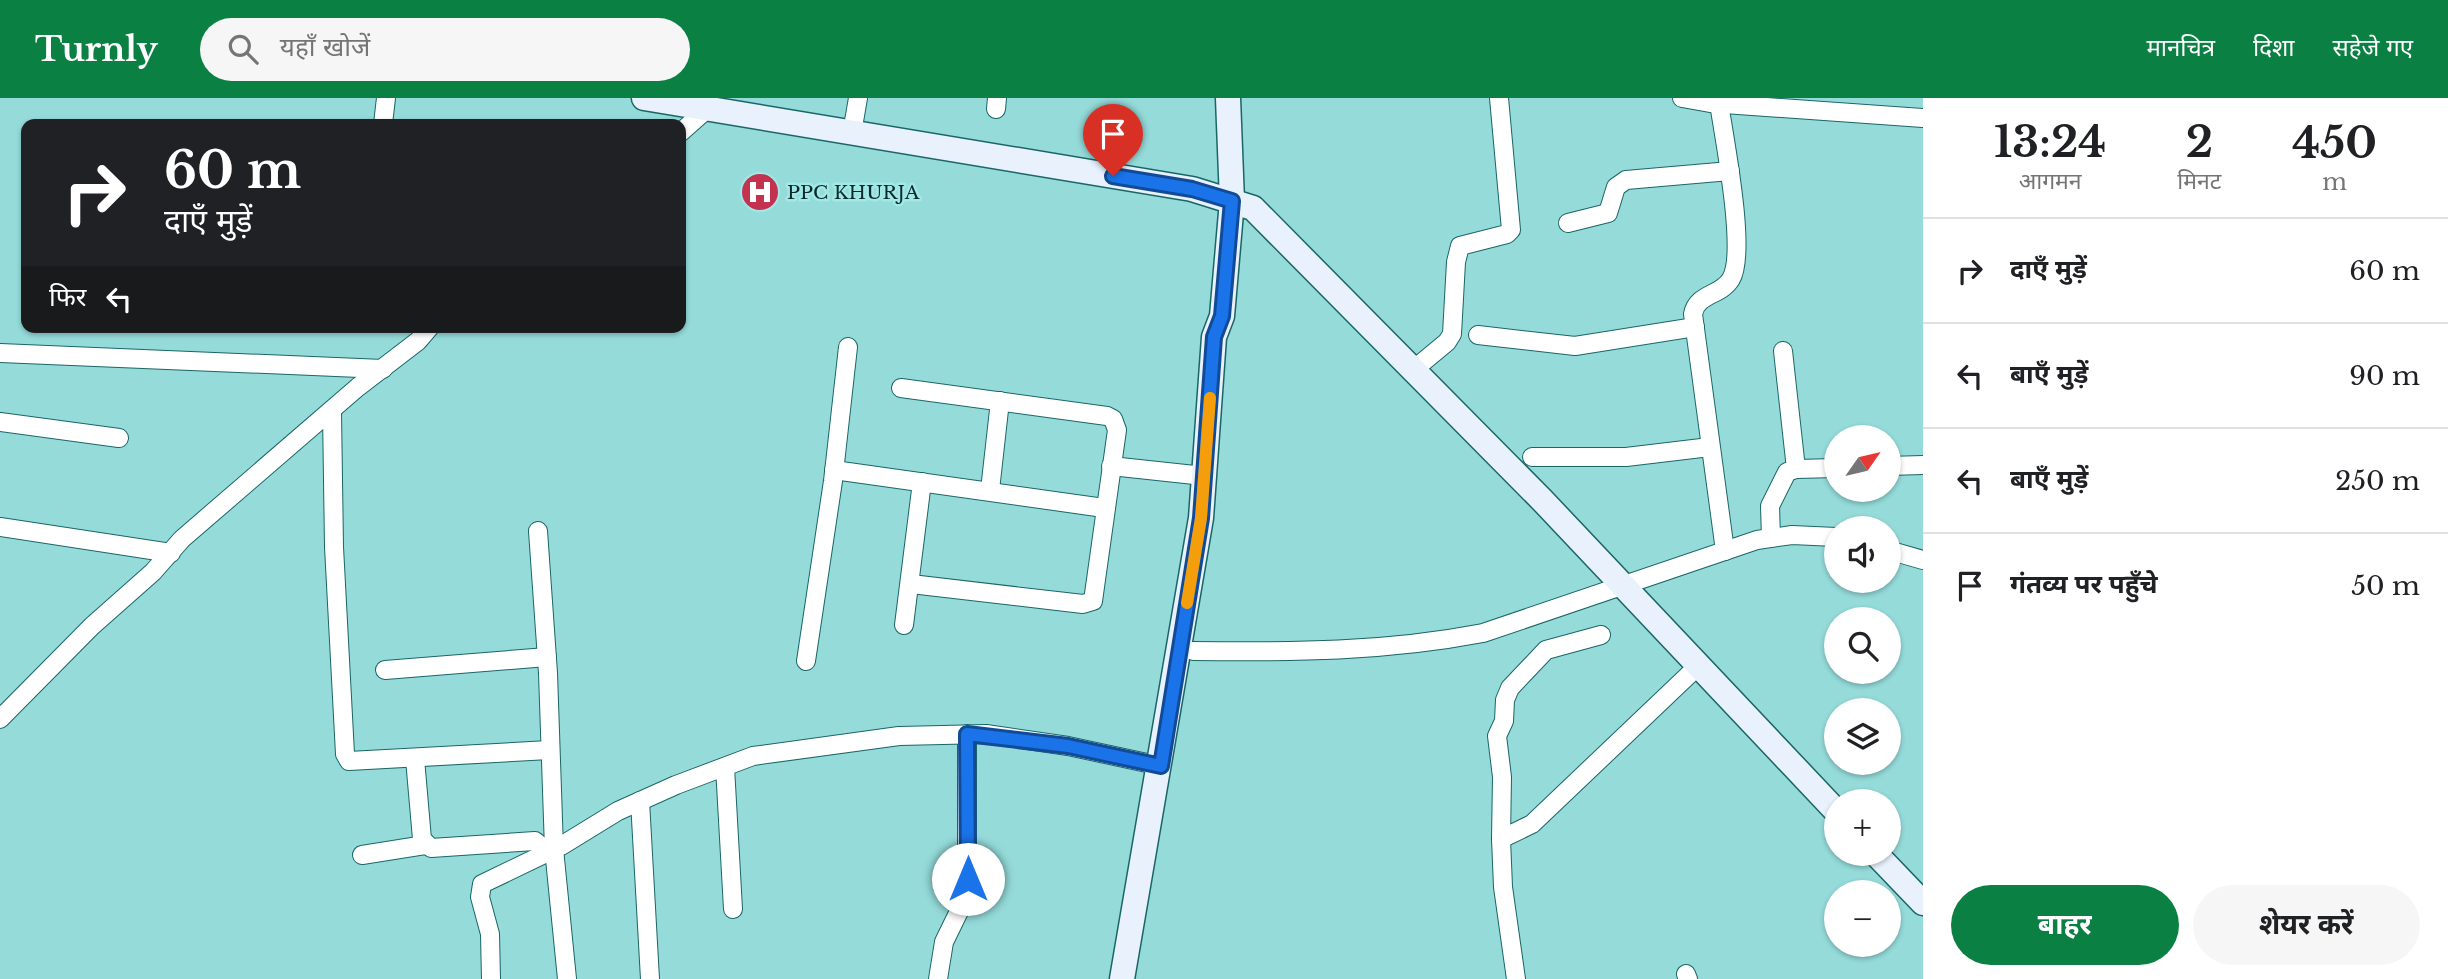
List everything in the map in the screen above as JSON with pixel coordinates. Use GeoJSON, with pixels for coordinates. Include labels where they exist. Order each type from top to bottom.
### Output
{"type":"FeatureCollection","features":[{"type":"Feature","properties":{"kind":"street"},"geometry":{"type":"LineString","coordinates":[[384,119],[386,98]]}},
{"type":"Feature","properties":{"kind":"street"},"geometry":{"type":"LineString","coordinates":[[644,98],[721,106],[852,132],[1192,189],[1253,208],[1623,586],[1824,798]]}},
{"type":"Feature","properties":{"kind":"street"},"geometry":{"type":"LineString","coordinates":[[852,132],[858,98]]}},
{"type":"Feature","properties":{"kind":"street"},"geometry":{"type":"LineString","coordinates":[[1122,979],[1161,766],[1201,518],[1214,337],[1222,316],[1232,201],[1228,98]]}},
{"type":"Feature","properties":{"kind":"street"},"geometry":{"type":"LineString","coordinates":[[1412,371],[1447,342],[1452,334],[1456,262],[1460,246],[1507,234],[1511,230],[1499,98]]}},
{"type":"Feature","properties":{"kind":"street"},"geometry":{"type":"LineString","coordinates":[[1682,98],[1923,118]]}},
{"type":"Feature","properties":{"kind":"street"},"geometry":{"type":"LineString","coordinates":[[1718,103],[1730,172],[1737,249],[1735,267],[1726,284],[1703,298],[1695,307],[1695,327],[1725,551]]}},
{"type":"Feature","properties":{"kind":"street"},"geometry":{"type":"LineString","coordinates":[[686,129],[721,106]]}},
{"type":"Feature","properties":{"kind":"street"},"geometry":{"type":"LineString","coordinates":[[1568,223],[1608,213],[1616,187],[1626,180],[1730,172]]}},
{"type":"Feature","properties":{"kind":"street"},"geometry":{"type":"LineString","coordinates":[[1136,979],[1216,518],[1229,340],[1222,316]]}},
{"type":"Feature","properties":{"kind":"street"},"geometry":{"type":"LineString","coordinates":[[1478,335],[1575,346],[1695,327]]}},
{"type":"Feature","properties":{"kind":"street"},"geometry":{"type":"LineString","coordinates":[[0,719],[171,553],[182,539],[256,473],[425,333]]}},
{"type":"Feature","properties":{"kind":"street"},"geometry":{"type":"LineString","coordinates":[[806,661],[834,470],[848,346]]}},
{"type":"Feature","properties":{"kind":"street"},"geometry":{"type":"LineString","coordinates":[[1783,351],[1796,469]]}},
{"type":"Feature","properties":{"kind":"street"},"geometry":{"type":"LineString","coordinates":[[0,353],[383,369]]}},
{"type":"Feature","properties":{"kind":"street"},"geometry":{"type":"LineString","coordinates":[[901,388],[1113,419],[1117,430],[1104,508],[1095,595],[1089,604],[911,584]]}},
{"type":"Feature","properties":{"kind":"street"},"geometry":{"type":"LineString","coordinates":[[990,490],[1000,401]]}},
{"type":"Feature","properties":{"kind":"street"},"geometry":{"type":"LineString","coordinates":[[332,412],[334,547],[345,754],[353,763],[549,750]]}},
{"type":"Feature","properties":{"kind":"street"},"geometry":{"type":"LineString","coordinates":[[0,422],[119,438]]}},
{"type":"Feature","properties":{"kind":"street"},"geometry":{"type":"LineString","coordinates":[[1532,457],[1626,457],[1710,447]]}},
{"type":"Feature","properties":{"kind":"street"},"geometry":{"type":"LineString","coordinates":[[1901,466],[1923,465]]}},
{"type":"Feature","properties":{"kind":"street"},"geometry":{"type":"LineString","coordinates":[[1111,466],[1204,476]]}},
{"type":"Feature","properties":{"kind":"street"},"geometry":{"type":"LineString","coordinates":[[1771,538],[1772,502],[1784,476],[1796,469],[1824,468]]}},
{"type":"Feature","properties":{"kind":"street"},"geometry":{"type":"LineString","coordinates":[[834,470],[1104,508]]}},
{"type":"Feature","properties":{"kind":"street"},"geometry":{"type":"LineString","coordinates":[[904,625],[922,482]]}},
{"type":"Feature","properties":{"kind":"street"},"geometry":{"type":"LineString","coordinates":[[0,527],[171,553]]}},
{"type":"Feature","properties":{"kind":"street"},"geometry":{"type":"LineString","coordinates":[[538,531],[547,657],[551,850],[567,979]]}},
{"type":"Feature","properties":{"kind":"street"},"geometry":{"type":"LineString","coordinates":[[1194,651],[1331,652],[1437,642],[1483,633],[1771,538],[1792,534],[1824,536]]}},
{"type":"Feature","properties":{"kind":"street"},"geometry":{"type":"LineString","coordinates":[[1901,554],[1923,560]]}},
{"type":"Feature","properties":{"kind":"street"},"geometry":{"type":"LineString","coordinates":[[1516,979],[1503,887],[1502,777],[1497,736],[1504,721],[1507,693],[1546,650],[1601,635]]}},
{"type":"Feature","properties":{"kind":"street"},"geometry":{"type":"LineString","coordinates":[[385,670],[547,657]]}},
{"type":"Feature","properties":{"kind":"street"},"geometry":{"type":"LineString","coordinates":[[1501,839],[1532,824],[1699,666]]}},
{"type":"Feature","properties":{"kind":"street"},"geometry":{"type":"LineString","coordinates":[[491,979],[490,934],[479,889],[487,880],[551,850],[640,801],[753,757],[899,736],[967,734],[1068,746],[1161,766]]}},
{"type":"Feature","properties":{"kind":"street"},"geometry":{"type":"LineString","coordinates":[[939,979],[944,942],[965,899],[967,888],[967,734]]}},
{"type":"Feature","properties":{"kind":"street"},"geometry":{"type":"LineString","coordinates":[[415,759],[422,839],[425,845]]}},
{"type":"Feature","properties":{"kind":"street"},"geometry":{"type":"LineString","coordinates":[[725,766],[733,909]]}},
{"type":"Feature","properties":{"kind":"street"},"geometry":{"type":"LineString","coordinates":[[640,801],[650,979]]}},
{"type":"Feature","properties":{"kind":"street"},"geometry":{"type":"LineString","coordinates":[[362,855],[425,845],[431,848],[535,841],[551,850]]}},
{"type":"Feature","properties":{"kind":"street"},"geometry":{"type":"LineString","coordinates":[[1888,866],[1923,903]]}},
{"type":"Feature","properties":{"kind":"slow traffic"},"geometry":{"type":"LineString","coordinates":[[1187,603],[1201,518],[1210,398]]}},
{"type":"Feature","properties":{"kind":"place","name":"PPC KHURJA"},"geometry":{"type":"Point","coordinates":[760,192]}},
{"type":"Feature","properties":{"kind":"route"},"geometry":{"type":"LineString","coordinates":[[968,879],[967,734],[986,734],[1068,746],[1161,766],[1201,518],[1214,337],[1222,316],[1232,201],[1192,189],[1113,176]]}}]}
